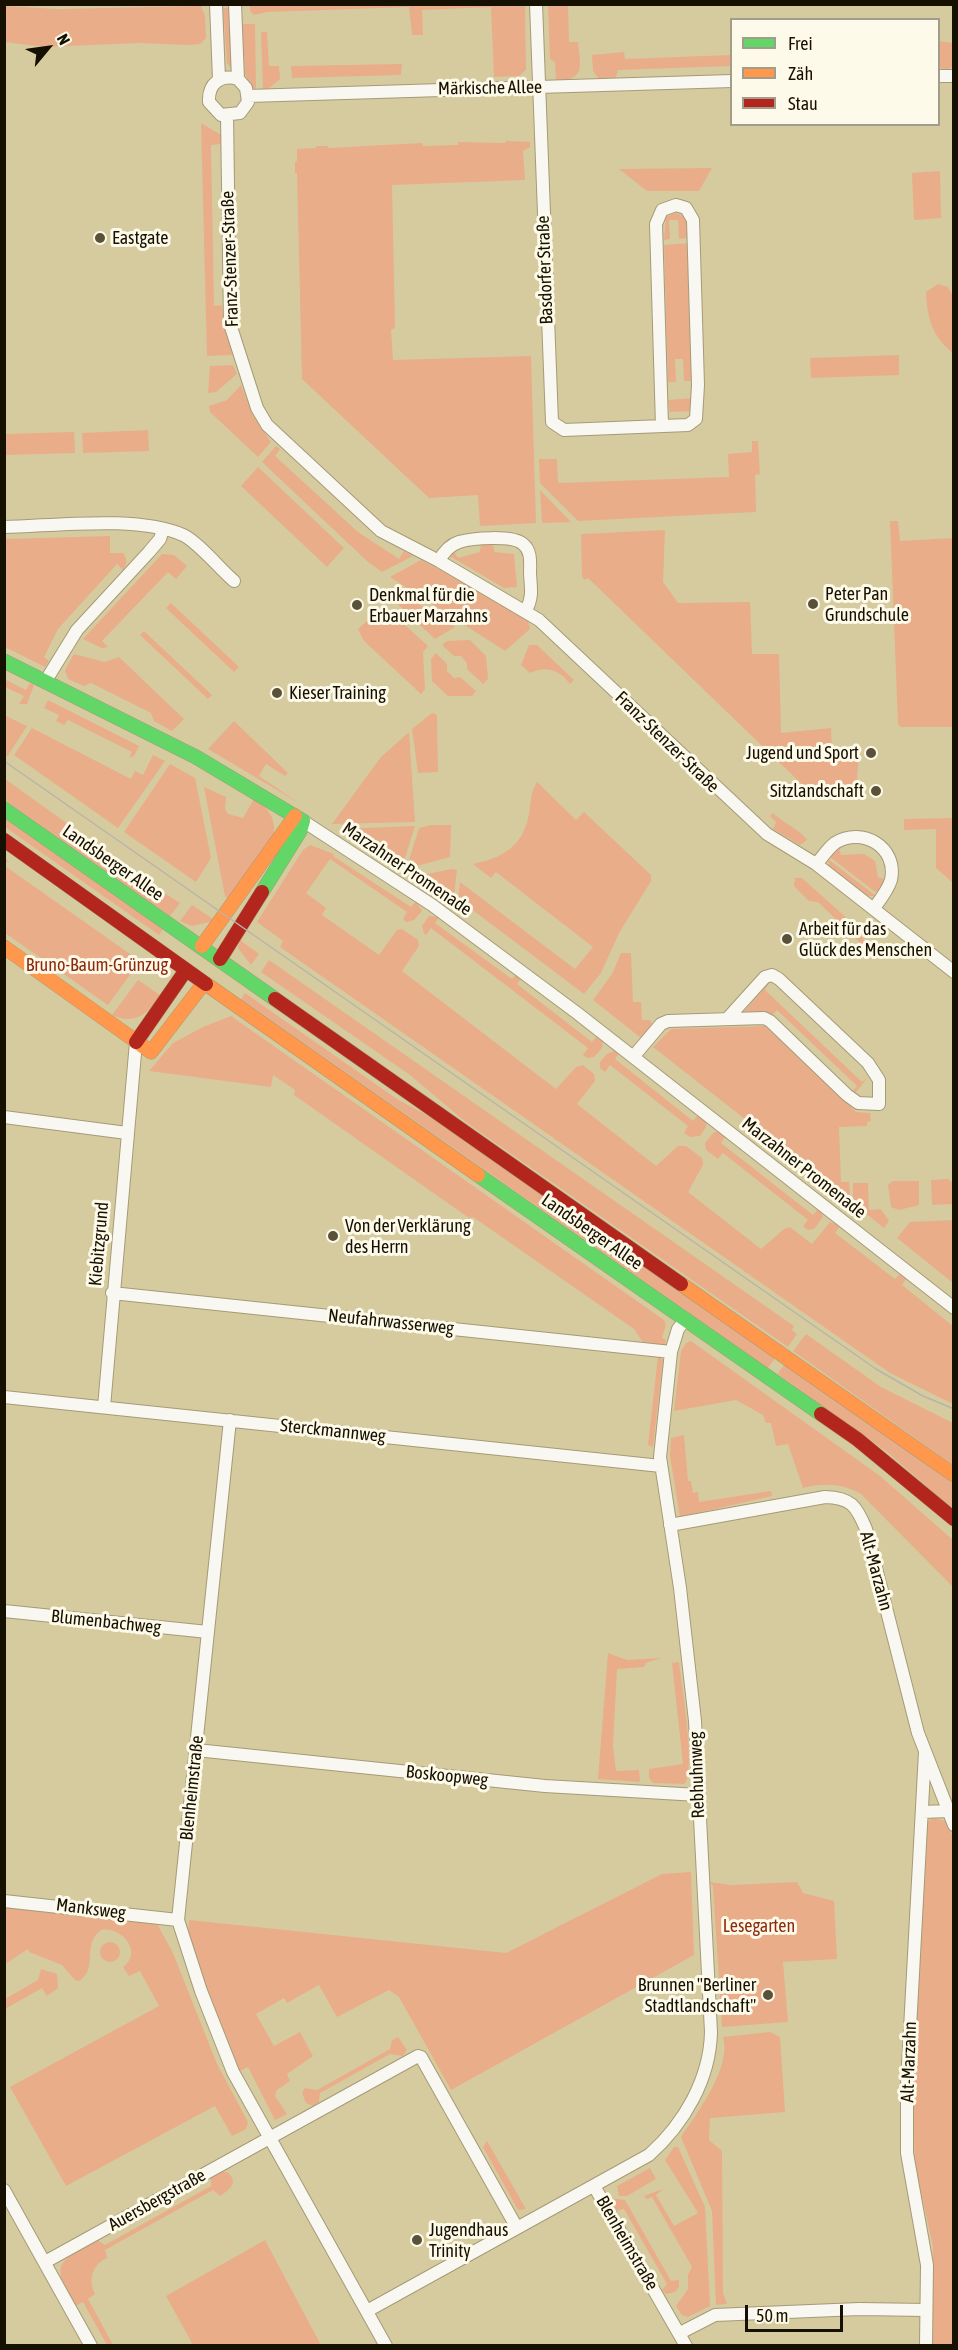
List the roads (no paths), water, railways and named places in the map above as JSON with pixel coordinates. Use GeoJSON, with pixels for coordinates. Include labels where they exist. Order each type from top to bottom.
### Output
{"type":"FeatureCollection","features":[{"type":"Feature","properties":{"kind":"main road","name":"Marzahner Promenade"},"geometry":{"type":"LineString","coordinates":[[4,661],[196,757],[299,818]]}},
{"type":"Feature","properties":{"kind":"main road","name":"Landsberger Allee"},"geometry":{"type":"LineString","coordinates":[[4,809],[954,1475]]}},
{"type":"Feature","properties":{"kind":"main road"},"geometry":{"type":"LineString","coordinates":[[186,970],[299,818]]}},
{"type":"Feature","properties":{"kind":"main road"},"geometry":{"type":"LineString","coordinates":[[204,983],[300,831],[299,818]]}},
{"type":"Feature","properties":{"kind":"main road","name":"Landsberger Allee"},"geometry":{"type":"LineString","coordinates":[[4,840],[204,983],[857,1439],[954,1519]]}},
{"type":"Feature","properties":{"kind":"main road"},"geometry":{"type":"LineString","coordinates":[[4,947],[151,1052]]}},
{"type":"Feature","properties":{"kind":"main road","name":"Kiebitzgrund"},"geometry":{"type":"LineString","coordinates":[[136,1042],[186,970]]}},
{"type":"Feature","properties":{"kind":"main road","name":"Kiebitzgrund"},"geometry":{"type":"LineString","coordinates":[[151,1052],[204,983]]}},
{"type":"Feature","properties":{"kind":"street"},"geometry":{"type":"LineString","coordinates":[[216,4],[219,79]]}},
{"type":"Feature","properties":{"kind":"street"},"geometry":{"type":"LineString","coordinates":[[235,4],[238,80]]}},
{"type":"Feature","properties":{"kind":"street","name":"Basdorfer Straße"},"geometry":{"type":"LineString","coordinates":[[536,4],[552,422],[564,430],[688,425],[696,419],[698,413],[693,220],[686,208],[676,205],[662,210],[656,224],[662,426]]}},
{"type":"Feature","properties":{"kind":"street"},"geometry":{"type":"LineString","coordinates":[[229,77],[238,80],[246,88],[248,96],[244,108],[240,113],[227,116],[216,112],[209,102],[210,88],[219,79],[229,77]]}},
{"type":"Feature","properties":{"kind":"street","name":"Märkische Allee"},"geometry":{"type":"LineString","coordinates":[[248,96],[730,81]]}},
{"type":"Feature","properties":{"kind":"street","name":"Franz-Stenzer-Straße"},"geometry":{"type":"LineString","coordinates":[[227,116],[230,324],[257,408],[267,425],[381,531],[526,610],[762,830],[816,864],[954,972]]}},
{"type":"Feature","properties":{"kind":"street"},"geometry":{"type":"LineString","coordinates":[[4,527],[128,524],[162,529],[184,536],[234,582]]}},
{"type":"Feature","properties":{"kind":"street"},"geometry":{"type":"LineString","coordinates":[[45,682],[76,630],[149,552],[160,539],[162,529]]}},
{"type":"Feature","properties":{"kind":"street"},"geometry":{"type":"LineString","coordinates":[[439,561],[444,552],[458,542],[506,538],[521,542],[528,551],[530,560],[532,599],[526,610]]}},
{"type":"Feature","properties":{"kind":"street","name":"Marzahner Promenade"},"geometry":{"type":"LineString","coordinates":[[299,818],[424,900],[633,1057],[954,1308]]}},
{"type":"Feature","properties":{"kind":"street"},"geometry":{"type":"LineString","coordinates":[[816,864],[833,845],[844,840],[863,839],[884,848],[891,857],[891,880],[874,908]]}},
{"type":"Feature","properties":{"kind":"street"},"geometry":{"type":"LineString","coordinates":[[633,1057],[661,1024],[668,1021],[764,1018],[858,1103],[879,1104],[879,1080],[868,1063],[772,975],[765,977],[727,1019]]}},
{"type":"Feature","properties":{"kind":"street","name":"Kiebitzgrund"},"geometry":{"type":"LineString","coordinates":[[104,1407],[112,1293],[136,1042]]}},
{"type":"Feature","properties":{"kind":"street","name":"Kiebitzgrund"},"geometry":{"type":"LineString","coordinates":[[132,1086],[151,1052]]}},
{"type":"Feature","properties":{"kind":"street"},"geometry":{"type":"LineString","coordinates":[[4,1118],[128,1133]]}},
{"type":"Feature","properties":{"kind":"street","name":"Neufahrwasserweg"},"geometry":{"type":"LineString","coordinates":[[112,1293],[671,1352]]}},
{"type":"Feature","properties":{"kind":"street","name":"Rebhuhnweg"},"geometry":{"type":"LineString","coordinates":[[594,2186],[649,2155],[659,2146],[687,2109],[709,2065],[711,2032],[695,1721],[680,1588],[661,1466],[662,1428],[671,1352],[678,1329],[686,1319]]}},
{"type":"Feature","properties":{"kind":"street","name":"Sterckmannweg"},"geometry":{"type":"LineString","coordinates":[[4,1397],[661,1466]]}},
{"type":"Feature","properties":{"kind":"street","name":"Blenheimstraße"},"geometry":{"type":"LineString","coordinates":[[230,1420],[178,1920],[184,1944],[226,2056],[386,2346]]}},
{"type":"Feature","properties":{"kind":"street","name":"Alt-Marzahn"},"geometry":{"type":"LineString","coordinates":[[670,1526],[825,1497],[840,1498],[850,1502],[860,1514],[866,1529],[925,1752],[954,1825]]}},
{"type":"Feature","properties":{"kind":"street","name":"Blumenbachweg"},"geometry":{"type":"LineString","coordinates":[[4,1611],[208,1632]]}},
{"type":"Feature","properties":{"kind":"street","name":"Boskoopweg"},"geometry":{"type":"LineString","coordinates":[[196,1750],[545,1785],[698,1795]]}},
{"type":"Feature","properties":{"kind":"street","name":"Alt-Marzahn"},"geometry":{"type":"LineString","coordinates":[[925,1752],[907,2060],[908,2153],[927,2265],[926,2346]]}},
{"type":"Feature","properties":{"kind":"street"},"geometry":{"type":"LineString","coordinates":[[922,1812],[949,1811]]}},
{"type":"Feature","properties":{"kind":"street","name":"Manksweg"},"geometry":{"type":"LineString","coordinates":[[4,1900],[178,1920]]}},
{"type":"Feature","properties":{"kind":"street"},"geometry":{"type":"LineString","coordinates":[[270,2138],[414,2058],[421,2057],[517,2228]]}},
{"type":"Feature","properties":{"kind":"street","name":"Auersbergstraße"},"geometry":{"type":"LineString","coordinates":[[45,2262],[270,2138]]}},
{"type":"Feature","properties":{"kind":"street","name":"Blenheimstraße"},"geometry":{"type":"LineString","coordinates":[[367,2311],[594,2186],[686,2346]]}},
{"type":"Feature","properties":{"kind":"street"},"geometry":{"type":"LineString","coordinates":[[4,2190],[91,2346]]}},
{"type":"Feature","properties":{"kind":"street"},"geometry":{"type":"LineString","coordinates":[[680,2333],[715,2315],[859,2309],[926,2310]]}},
{"type":"Feature","properties":{"kind":"tram line"},"geometry":{"type":"LineString","coordinates":[[4,761],[876,1369],[923,1396],[954,1409]]}},
{"type":"Feature","properties":{"kind":"place","name":"Eastgate"},"geometry":{"type":"Point","coordinates":[100,238]}},
{"type":"Feature","properties":{"kind":"place","name":"Peter Pan Grundschule"},"geometry":{"type":"Point","coordinates":[813,604]}},
{"type":"Feature","properties":{"kind":"place","name":"Denkmal für die Erbauer Marzahns"},"geometry":{"type":"Point","coordinates":[357,605]}},
{"type":"Feature","properties":{"kind":"place","name":"Kieser Training"},"geometry":{"type":"Point","coordinates":[277,693]}},
{"type":"Feature","properties":{"kind":"place","name":"Jugend und Sport"},"geometry":{"type":"Point","coordinates":[871,753]}},
{"type":"Feature","properties":{"kind":"place","name":"Sitzlandschaft"},"geometry":{"type":"Point","coordinates":[876,791]}},
{"type":"Feature","properties":{"kind":"place","name":"Arbeit für das Glück des Menschen"},"geometry":{"type":"Point","coordinates":[787,939]}},
{"type":"Feature","properties":{"kind":"place","name":"Von der Verklärung des Herrn"},"geometry":{"type":"Point","coordinates":[333,1236]}},
{"type":"Feature","properties":{"kind":"place","name":"Brunnen \"Berliner Stadtlandschaft\""},"geometry":{"type":"Point","coordinates":[768,1995]}},
{"type":"Feature","properties":{"kind":"place","name":"Jugendhaus Trinity"},"geometry":{"type":"Point","coordinates":[417,2240]}},
{"type":"Feature","properties":{"kind":"park label","name":"Bruno-Baum-Grünzug"},"geometry":{"type":"Point","coordinates":[97,965]}},
{"type":"Feature","properties":{"kind":"park label","name":"Lesegarten"},"geometry":{"type":"Point","coordinates":[759,1926]}}]}
